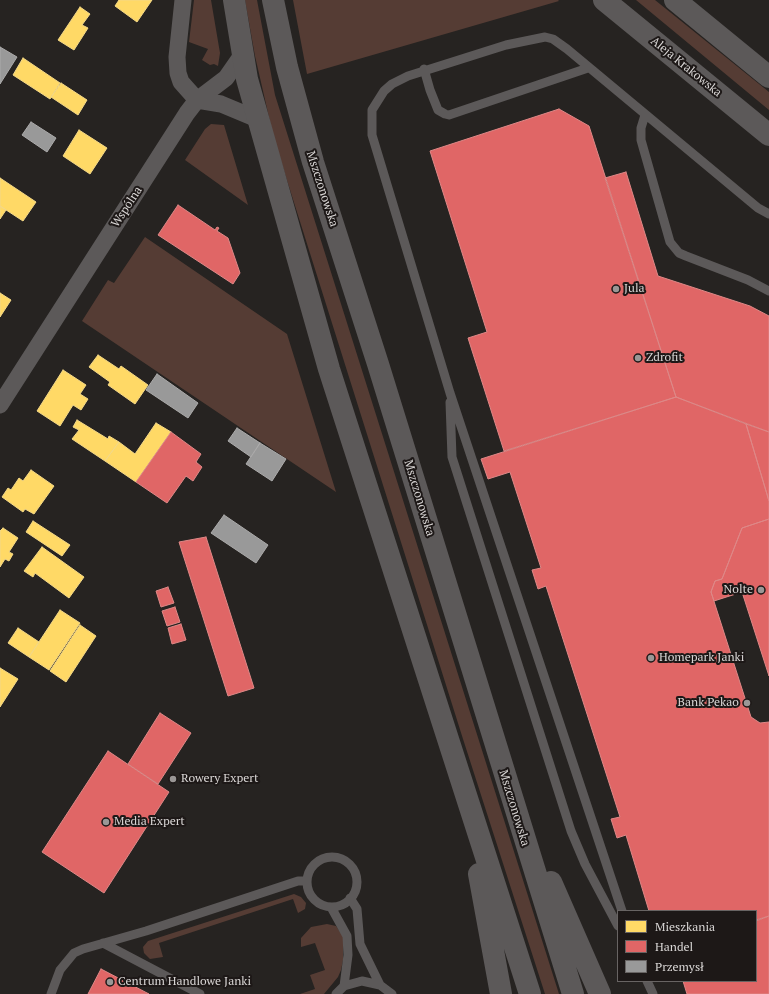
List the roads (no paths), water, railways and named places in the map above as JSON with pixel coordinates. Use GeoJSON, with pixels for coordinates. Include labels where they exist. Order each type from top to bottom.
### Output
{"type":"FeatureCollection","features":[{"type":"Feature","properties":{"kind":"main road"},"geometry":{"type":"LineString","coordinates":[[234,0],[242,55],[257,119],[329,369],[530,994]]}},
{"type":"Feature","properties":{"kind":"main road","name":"Mszczonowska"},"geometry":{"type":"LineString","coordinates":[[273,0],[298,114],[376,356],[502,769],[573,994]]}},
{"type":"Feature","properties":{"kind":"main road","name":"Aleja Krakowska"},"geometry":{"type":"LineString","coordinates":[[604,0],[769,135]]}},
{"type":"Feature","properties":{"kind":"main road"},"geometry":{"type":"LineString","coordinates":[[675,0],[769,77]]}},
{"type":"Feature","properties":{"kind":"main road"},"geometry":{"type":"LineString","coordinates":[[502,769],[600,994]]}},
{"type":"Feature","properties":{"kind":"main road"},"geometry":{"type":"LineString","coordinates":[[464,791],[501,994]]}},
{"type":"Feature","properties":{"kind":"street"},"geometry":{"type":"LineString","coordinates":[[183,0],[177,57],[178,74],[181,82],[197,100],[221,104],[257,119]]}},
{"type":"Feature","properties":{"kind":"street","name":"Wspólna"},"geometry":{"type":"LineString","coordinates":[[0,405],[197,100],[226,78],[242,55]]}},
{"type":"Feature","properties":{"kind":"lane"},"geometry":{"type":"LineString","coordinates":[[622,910],[450,393],[372,136],[372,110],[384,91],[392,84],[424,69],[506,44],[545,37],[560,44],[758,208],[769,214]]}},
{"type":"Feature","properties":{"kind":"lane"},"geometry":{"type":"LineString","coordinates":[[424,69],[438,110],[449,115],[588,68]]}},
{"type":"Feature","properties":{"kind":"lane"},"geometry":{"type":"LineString","coordinates":[[645,115],[641,128],[641,140],[670,242],[679,253],[748,280],[769,291]]}},
{"type":"Feature","properties":{"kind":"lane"},"geometry":{"type":"LineString","coordinates":[[450,393],[452,457],[571,831],[585,864],[617,924]]}},
{"type":"Feature","properties":{"kind":"lane"},"geometry":{"type":"LineString","coordinates":[[337,857],[351,866],[355,873],[356,889],[350,898],[339,906],[331,907],[316,901],[310,895],[307,881],[308,872],[317,861],[324,858],[337,857]]}},
{"type":"Feature","properties":{"kind":"lane"},"geometry":{"type":"LineString","coordinates":[[51,994],[60,970],[74,954],[83,949],[146,931],[298,881],[307,881]]}},
{"type":"Feature","properties":{"kind":"lane"},"geometry":{"type":"LineString","coordinates":[[350,898],[357,909],[360,944],[380,985]]}},
{"type":"Feature","properties":{"kind":"lane"},"geometry":{"type":"LineString","coordinates":[[331,907],[347,936],[348,955],[344,986]]}},
{"type":"Feature","properties":{"kind":"lane"},"geometry":{"type":"LineString","coordinates":[[103,943],[200,994]]}},
{"type":"Feature","properties":{"kind":"lane"},"geometry":{"type":"LineString","coordinates":[[336,994],[344,986],[362,981],[380,985],[392,994]]}},
{"type":"Feature","properties":{"kind":"lane"},"geometry":{"type":"LineString","coordinates":[[647,982],[653,994]]}},
{"type":"Feature","properties":{"kind":"place","name":"Jula"},"geometry":{"type":"Point","coordinates":[616,289]}},
{"type":"Feature","properties":{"kind":"place","name":"Zdrofit"},"geometry":{"type":"Point","coordinates":[638,358]}},
{"type":"Feature","properties":{"kind":"place","name":"Nolte"},"geometry":{"type":"Point","coordinates":[761,590]}},
{"type":"Feature","properties":{"kind":"place","name":"Homepark Janki"},"geometry":{"type":"Point","coordinates":[651,658]}},
{"type":"Feature","properties":{"kind":"place","name":"Bank Pekao"},"geometry":{"type":"Point","coordinates":[747,703]}},
{"type":"Feature","properties":{"kind":"place","name":"Rowery Expert"},"geometry":{"type":"Point","coordinates":[173,779]}},
{"type":"Feature","properties":{"kind":"place","name":"Media Expert"},"geometry":{"type":"Point","coordinates":[106,822]}},
{"type":"Feature","properties":{"kind":"place","name":"Centrum Handlowe Janki"},"geometry":{"type":"Point","coordinates":[110,982]}}]}
